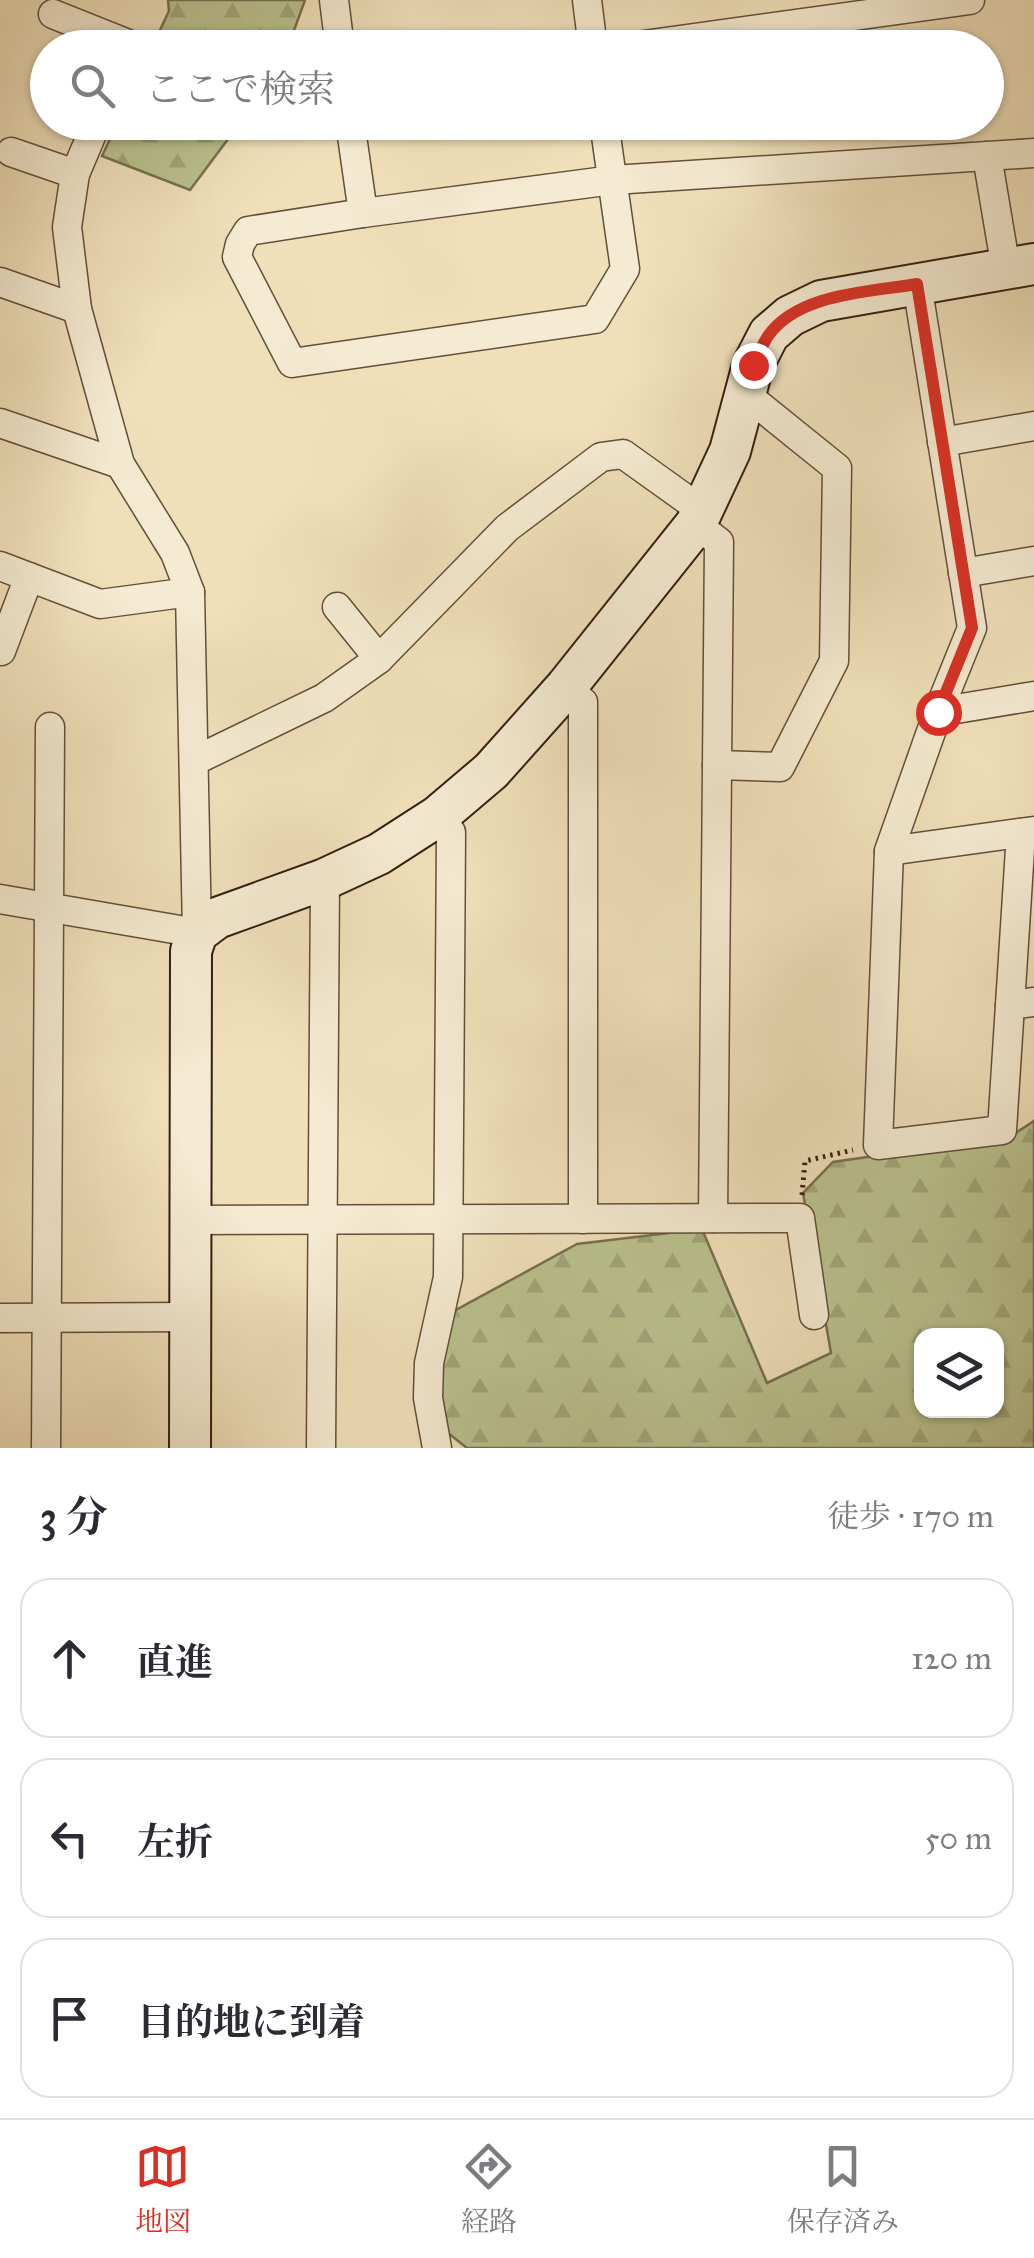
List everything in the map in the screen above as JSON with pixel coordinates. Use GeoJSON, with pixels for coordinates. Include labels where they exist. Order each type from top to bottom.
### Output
{"type":"FeatureCollection","features":[{"type":"Feature","properties":{"kind":"street"},"geometry":{"type":"LineString","coordinates":[[334,0],[338,30]]}},
{"type":"Feature","properties":{"kind":"street"},"geometry":{"type":"LineString","coordinates":[[587,0],[591,30]]}},
{"type":"Feature","properties":{"kind":"street"},"geometry":{"type":"LineString","coordinates":[[752,30],[970,0]]}},
{"type":"Feature","properties":{"kind":"street"},"geometry":{"type":"LineString","coordinates":[[53,14],[93,30]]}},
{"type":"Feature","properties":{"kind":"street"},"geometry":{"type":"LineString","coordinates":[[89,140],[74,174],[67,227],[77,308],[120,464],[175,553],[190,592],[197,934],[191,951],[190,1448]]}},
{"type":"Feature","properties":{"kind":"street"},"geometry":{"type":"LineString","coordinates":[[353,140],[364,212]]}},
{"type":"Feature","properties":{"kind":"street"},"geometry":{"type":"LineString","coordinates":[[606,140],[612,180],[625,270],[596,319],[292,363],[237,257],[248,232],[364,212],[612,180],[1034,153]]}},
{"type":"Feature","properties":{"kind":"street"},"geometry":{"type":"LineString","coordinates":[[11,152],[74,174]]}},
{"type":"Feature","properties":{"kind":"street"},"geometry":{"type":"LineString","coordinates":[[0,899],[197,934],[217,918],[324,879],[379,854],[438,816],[490,771],[566,688],[700,518],[730,451],[753,365],[769,334],[790,316],[821,301],[1020,266],[987,156]]}},
{"type":"Feature","properties":{"kind":"street"},"geometry":{"type":"LineString","coordinates":[[0,282],[77,308]]}},
{"type":"Feature","properties":{"kind":"street"},"geometry":{"type":"LineString","coordinates":[[890,852],[1028,832],[1022,1003],[1002,1130],[878,1145],[890,852],[938,712],[972,628],[917,284]]}},
{"type":"Feature","properties":{"kind":"street"},"geometry":{"type":"LineString","coordinates":[[717,765],[780,767],[834,661],[837,468],[744,394]]}},
{"type":"Feature","properties":{"kind":"street"},"geometry":{"type":"LineString","coordinates":[[0,423],[120,464]]}},
{"type":"Feature","properties":{"kind":"street"},"geometry":{"type":"LineString","coordinates":[[942,442],[1034,426]]}},
{"type":"Feature","properties":{"kind":"street"},"geometry":{"type":"LineString","coordinates":[[194,761],[324,698],[379,658],[507,528],[601,456],[623,454],[700,518],[719,542],[714,1218]]}},
{"type":"Feature","properties":{"kind":"street"},"geometry":{"type":"LineString","coordinates":[[963,573],[1034,562]]}},
{"type":"Feature","properties":{"kind":"street"},"geometry":{"type":"LineString","coordinates":[[0,566],[100,604],[190,592]]}},
{"type":"Feature","properties":{"kind":"street"},"geometry":{"type":"LineString","coordinates":[[1,651],[29,576]]}},
{"type":"Feature","properties":{"kind":"street"},"geometry":{"type":"LineString","coordinates":[[337,608],[379,658]]}},
{"type":"Feature","properties":{"kind":"street"},"geometry":{"type":"LineString","coordinates":[[566,688],[583,702],[583,1219]]}},
{"type":"Feature","properties":{"kind":"street"},"geometry":{"type":"LineString","coordinates":[[938,712],[1034,696]]}},
{"type":"Feature","properties":{"kind":"street"},"geometry":{"type":"LineString","coordinates":[[46,1448],[50,727]]}},
{"type":"Feature","properties":{"kind":"street"},"geometry":{"type":"LineString","coordinates":[[437,1448],[428,1380],[448,1277],[451,832],[438,816]]}},
{"type":"Feature","properties":{"kind":"street"},"geometry":{"type":"LineString","coordinates":[[321,1448],[324,879]]}},
{"type":"Feature","properties":{"kind":"street"},"geometry":{"type":"LineString","coordinates":[[191,1220],[800,1218],[814,1315]]}},
{"type":"Feature","properties":{"kind":"street"},"geometry":{"type":"LineString","coordinates":[[0,1318],[192,1317]]}},
{"type":"Feature","properties":{"kind":"path"},"geometry":{"type":"LineString","coordinates":[[800,1218],[804,1160],[878,1145]]}},
{"type":"Feature","properties":{"kind":"green space"},"geometry":{"type":"Polygon","coordinates":[[[168,0],[305,0],[294,30],[160,30],[169,11],[168,0]]]}},
{"type":"Feature","properties":{"kind":"green space"},"geometry":{"type":"Polygon","coordinates":[[[110,140],[227,140],[190,190],[102,156],[110,140]]]}},
{"type":"Feature","properties":{"kind":"green space"},"geometry":{"type":"Polygon","coordinates":[[[1034,1121],[1034,1448],[467,1448],[443,1429],[435,1350],[456,1310],[577,1244],[702,1229],[767,1383],[831,1353],[803,1193],[833,1162],[1011,1136],[1034,1121]]]}},
{"type":"Feature","properties":{"kind":"route"},"geometry":{"type":"LineString","coordinates":[[753,365],[769,334],[790,316],[821,301],[917,284],[972,628],[938,712]]}}]}
